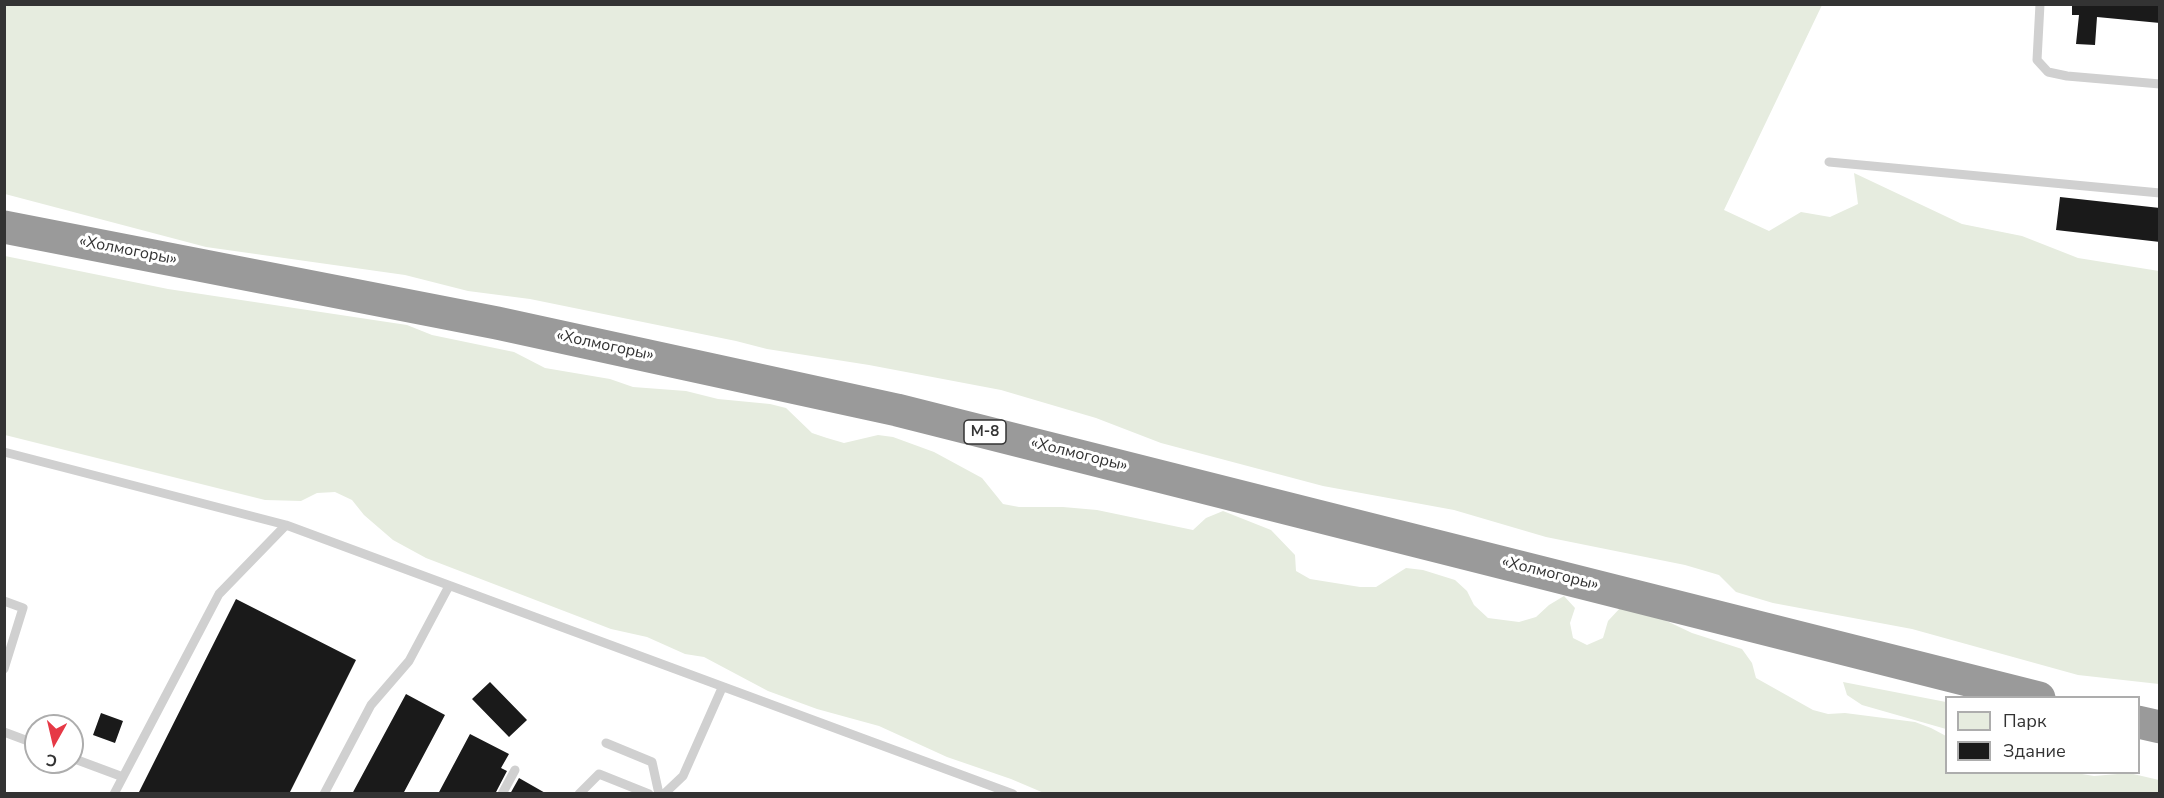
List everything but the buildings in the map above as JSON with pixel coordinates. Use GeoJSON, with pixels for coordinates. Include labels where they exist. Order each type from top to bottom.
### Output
{"type":"FeatureCollection","features":[{"type":"Feature","properties":{"kind":"highway","name":"«Холмогоры»"},"geometry":{"type":"LineString","coordinates":[[4,227],[497,323],[897,410],[2030,696]]}},
{"type":"Feature","properties":{"kind":"highway"},"geometry":{"type":"LineString","coordinates":[[2140,722],[2160,727]]}},
{"type":"Feature","properties":{"kind":"lane"},"geometry":{"type":"LineString","coordinates":[[2040,4],[2037,60],[2048,72],[2067,76],[2160,84]]}},
{"type":"Feature","properties":{"kind":"lane"},"geometry":{"type":"LineString","coordinates":[[1829,162],[2160,193]]}},
{"type":"Feature","properties":{"kind":"lane"},"geometry":{"type":"LineString","coordinates":[[4,452],[286,525],[1013,794]]}},
{"type":"Feature","properties":{"kind":"lane"},"geometry":{"type":"LineString","coordinates":[[114,794],[219,594],[286,525]]}},
{"type":"Feature","properties":{"kind":"lane"},"geometry":{"type":"LineString","coordinates":[[324,794],[371,705],[409,661],[449,586]]}},
{"type":"Feature","properties":{"kind":"lane"},"geometry":{"type":"LineString","coordinates":[[4,601],[23,608],[4,669]]}},
{"type":"Feature","properties":{"kind":"lane"},"geometry":{"type":"LineString","coordinates":[[664,794],[683,776],[722,688]]}},
{"type":"Feature","properties":{"kind":"lane"},"geometry":{"type":"LineString","coordinates":[[4,732],[24,740]]}},
{"type":"Feature","properties":{"kind":"lane"},"geometry":{"type":"LineString","coordinates":[[606,743],[652,762],[659,794]]}},
{"type":"Feature","properties":{"kind":"lane"},"geometry":{"type":"LineString","coordinates":[[84,762],[123,777]]}},
{"type":"Feature","properties":{"kind":"lane"},"geometry":{"type":"LineString","coordinates":[[502,794],[515,770]]}},
{"type":"Feature","properties":{"kind":"lane"},"geometry":{"type":"LineString","coordinates":[[579,794],[599,774],[649,794]]}},
{"type":"Feature","properties":{"kind":"green space"},"geometry":{"type":"Polygon","coordinates":[[[5,4],[1822,5],[1724,210],[1769,231],[1801,212],[1830,217],[1858,204],[1854,173],[1962,224],[2022,236],[2078,258],[2159,271],[2159,684],[2078,675],[1912,629],[1773,603],[1736,592],[1719,575],[1685,565],[1546,537],[1454,510],[1323,486],[1161,443],[1096,418],[1001,390],[869,365],[767,349],[530,299],[468,291],[405,275],[206,247],[5,194],[5,4]]]}},
{"type":"Feature","properties":{"kind":"green space"},"geometry":{"type":"Polygon","coordinates":[[[5,256],[168,289],[407,325],[432,335],[514,352],[545,368],[610,379],[633,387],[686,391],[718,399],[770,404],[786,408],[812,433],[844,443],[878,435],[893,437],[934,452],[982,478],[1003,504],[1019,507],[1097,510],[1193,530],[1206,518],[1223,511],[1271,530],[1295,555],[1296,571],[1310,579],[1360,587],[1376,587],[1406,568],[1423,570],[1455,580],[1467,591],[1474,605],[1488,618],[1519,622],[1536,617],[1549,605],[1564,596],[1575,608],[1570,623],[1573,638],[1587,645],[1603,638],[1608,621],[1621,607],[1656,616],[1692,633],[1742,649],[1752,663],[1756,678],[1813,710],[1828,714],[1845,713],[1915,722],[1931,728],[1945,735],[1945,774],[2082,774],[2094,776],[2133,774],[2159,780],[2159,793],[1044,793],[947,757],[879,726],[817,709],[768,691],[704,657],[685,654],[647,637],[611,629],[426,558],[393,540],[364,515],[352,500],[335,492],[317,493],[301,501],[265,500],[5,435],[5,256]]]}},
{"type":"Feature","properties":{"kind":"green space"},"geometry":{"type":"Polygon","coordinates":[[[1843,682],[1945,702],[1945,729],[1862,705],[1847,695],[1843,682]]]}}]}
